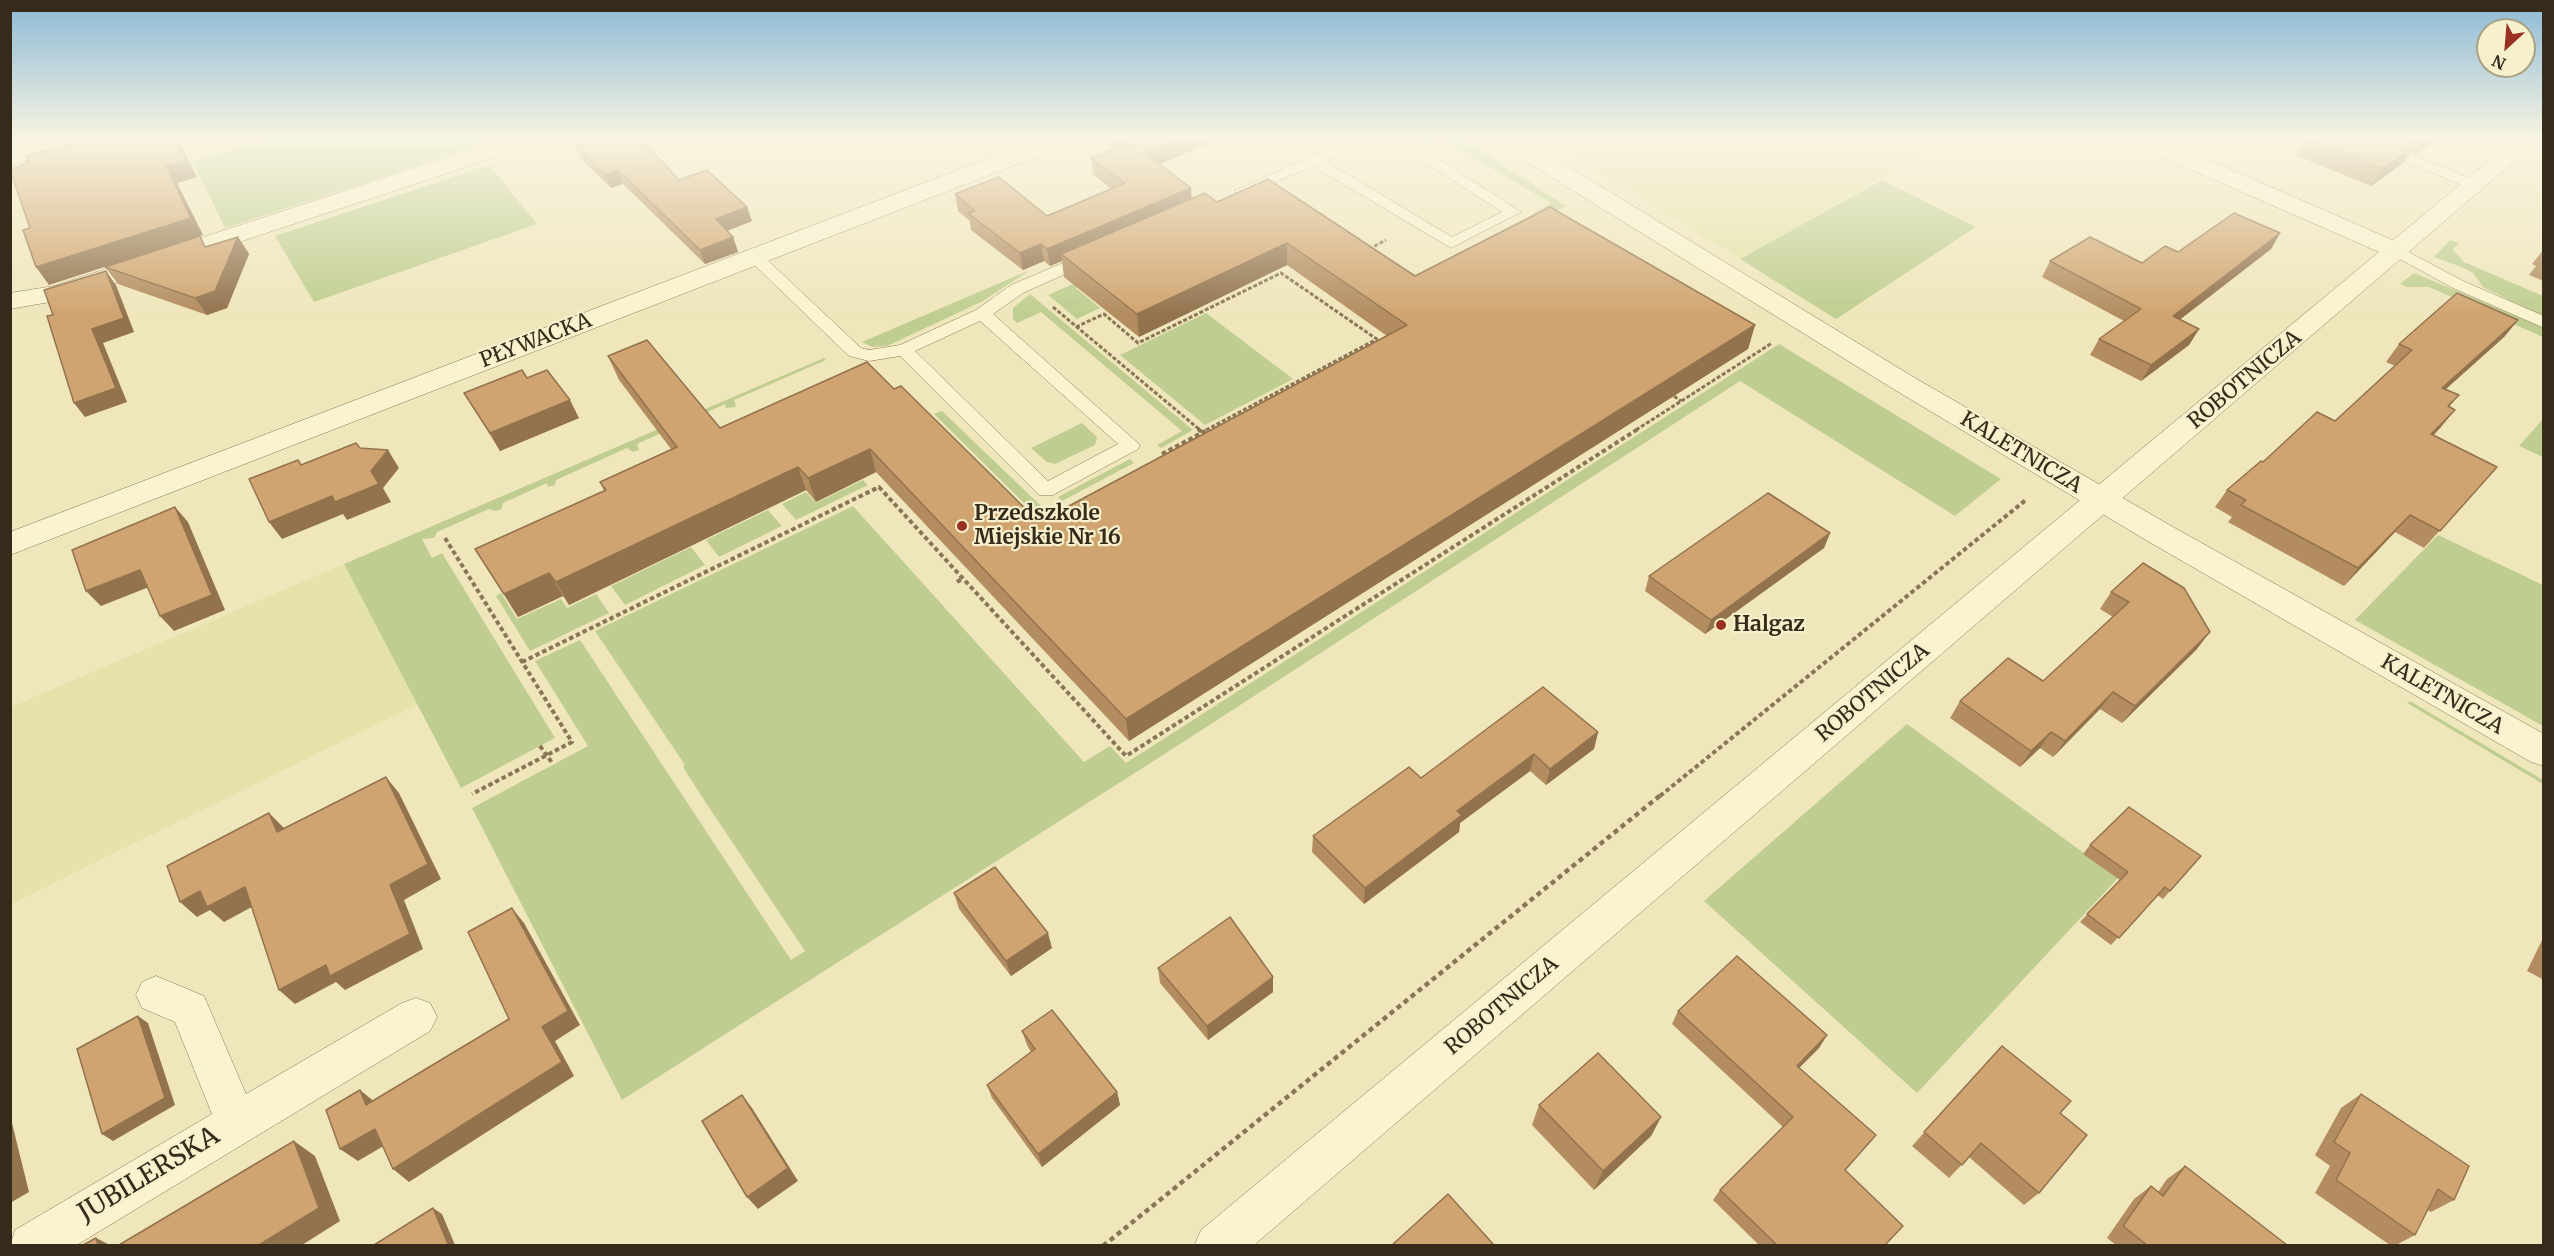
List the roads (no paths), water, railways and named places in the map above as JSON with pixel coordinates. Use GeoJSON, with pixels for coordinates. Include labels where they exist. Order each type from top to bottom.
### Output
{"type":"FeatureCollection","features":[{"type":"Feature","properties":{"kind":"street"},"geometry":{"type":"LineString","coordinates":[[10,301],[58,293],[348,198]]}},
{"type":"Feature","properties":{"kind":"street","name":"PŁYWACKA"},"geometry":{"type":"LineString","coordinates":[[10,544],[908,198]]}},
{"type":"Feature","properties":{"kind":"street","name":"KALETNICZA"},"geometry":{"type":"LineString","coordinates":[[1601,198],[1885,372],[2101,500],[2544,752]]}},
{"type":"Feature","properties":{"kind":"street"},"geometry":{"type":"LineString","coordinates":[[2275,198],[2397,251]]}},
{"type":"Feature","properties":{"kind":"street","name":"ROBOTNICZA"},"geometry":{"type":"LineString","coordinates":[[1217,1245],[2460,198]]}},
{"type":"Feature","properties":{"kind":"street","name":"JUBILERSKA"},"geometry":{"type":"LineString","coordinates":[[156,995],[190,1009],[237,1123]]}},
{"type":"Feature","properties":{"kind":"street","name":"JUBILERSKA"},"geometry":{"type":"LineString","coordinates":[[31,1245],[416,1017]]}},
{"type":"Feature","properties":{"kind":"lane"},"geometry":{"type":"LineString","coordinates":[[1376,198],[1451,243],[1513,212],[1490,198]]}},
{"type":"Feature","properties":{"kind":"lane"},"geometry":{"type":"LineString","coordinates":[[755,256],[855,352],[877,356],[904,350],[982,314],[1017,289],[1106,250]]}},
{"type":"Feature","properties":{"kind":"lane"},"geometry":{"type":"LineString","coordinates":[[2397,251],[2457,284],[2544,323]]}},
{"type":"Feature","properties":{"kind":"lane"},"geometry":{"type":"LineString","coordinates":[[904,350],[1046,490],[1131,445],[982,314]]}},
{"type":"Feature","properties":{"kind":"place","name":"Przedszkole Miejskie Nr 16"},"geometry":{"type":"Point","coordinates":[962,526]}},
{"type":"Feature","properties":{"kind":"place","name":"Halgaz"},"geometry":{"type":"Point","coordinates":[1721,625]}}]}
